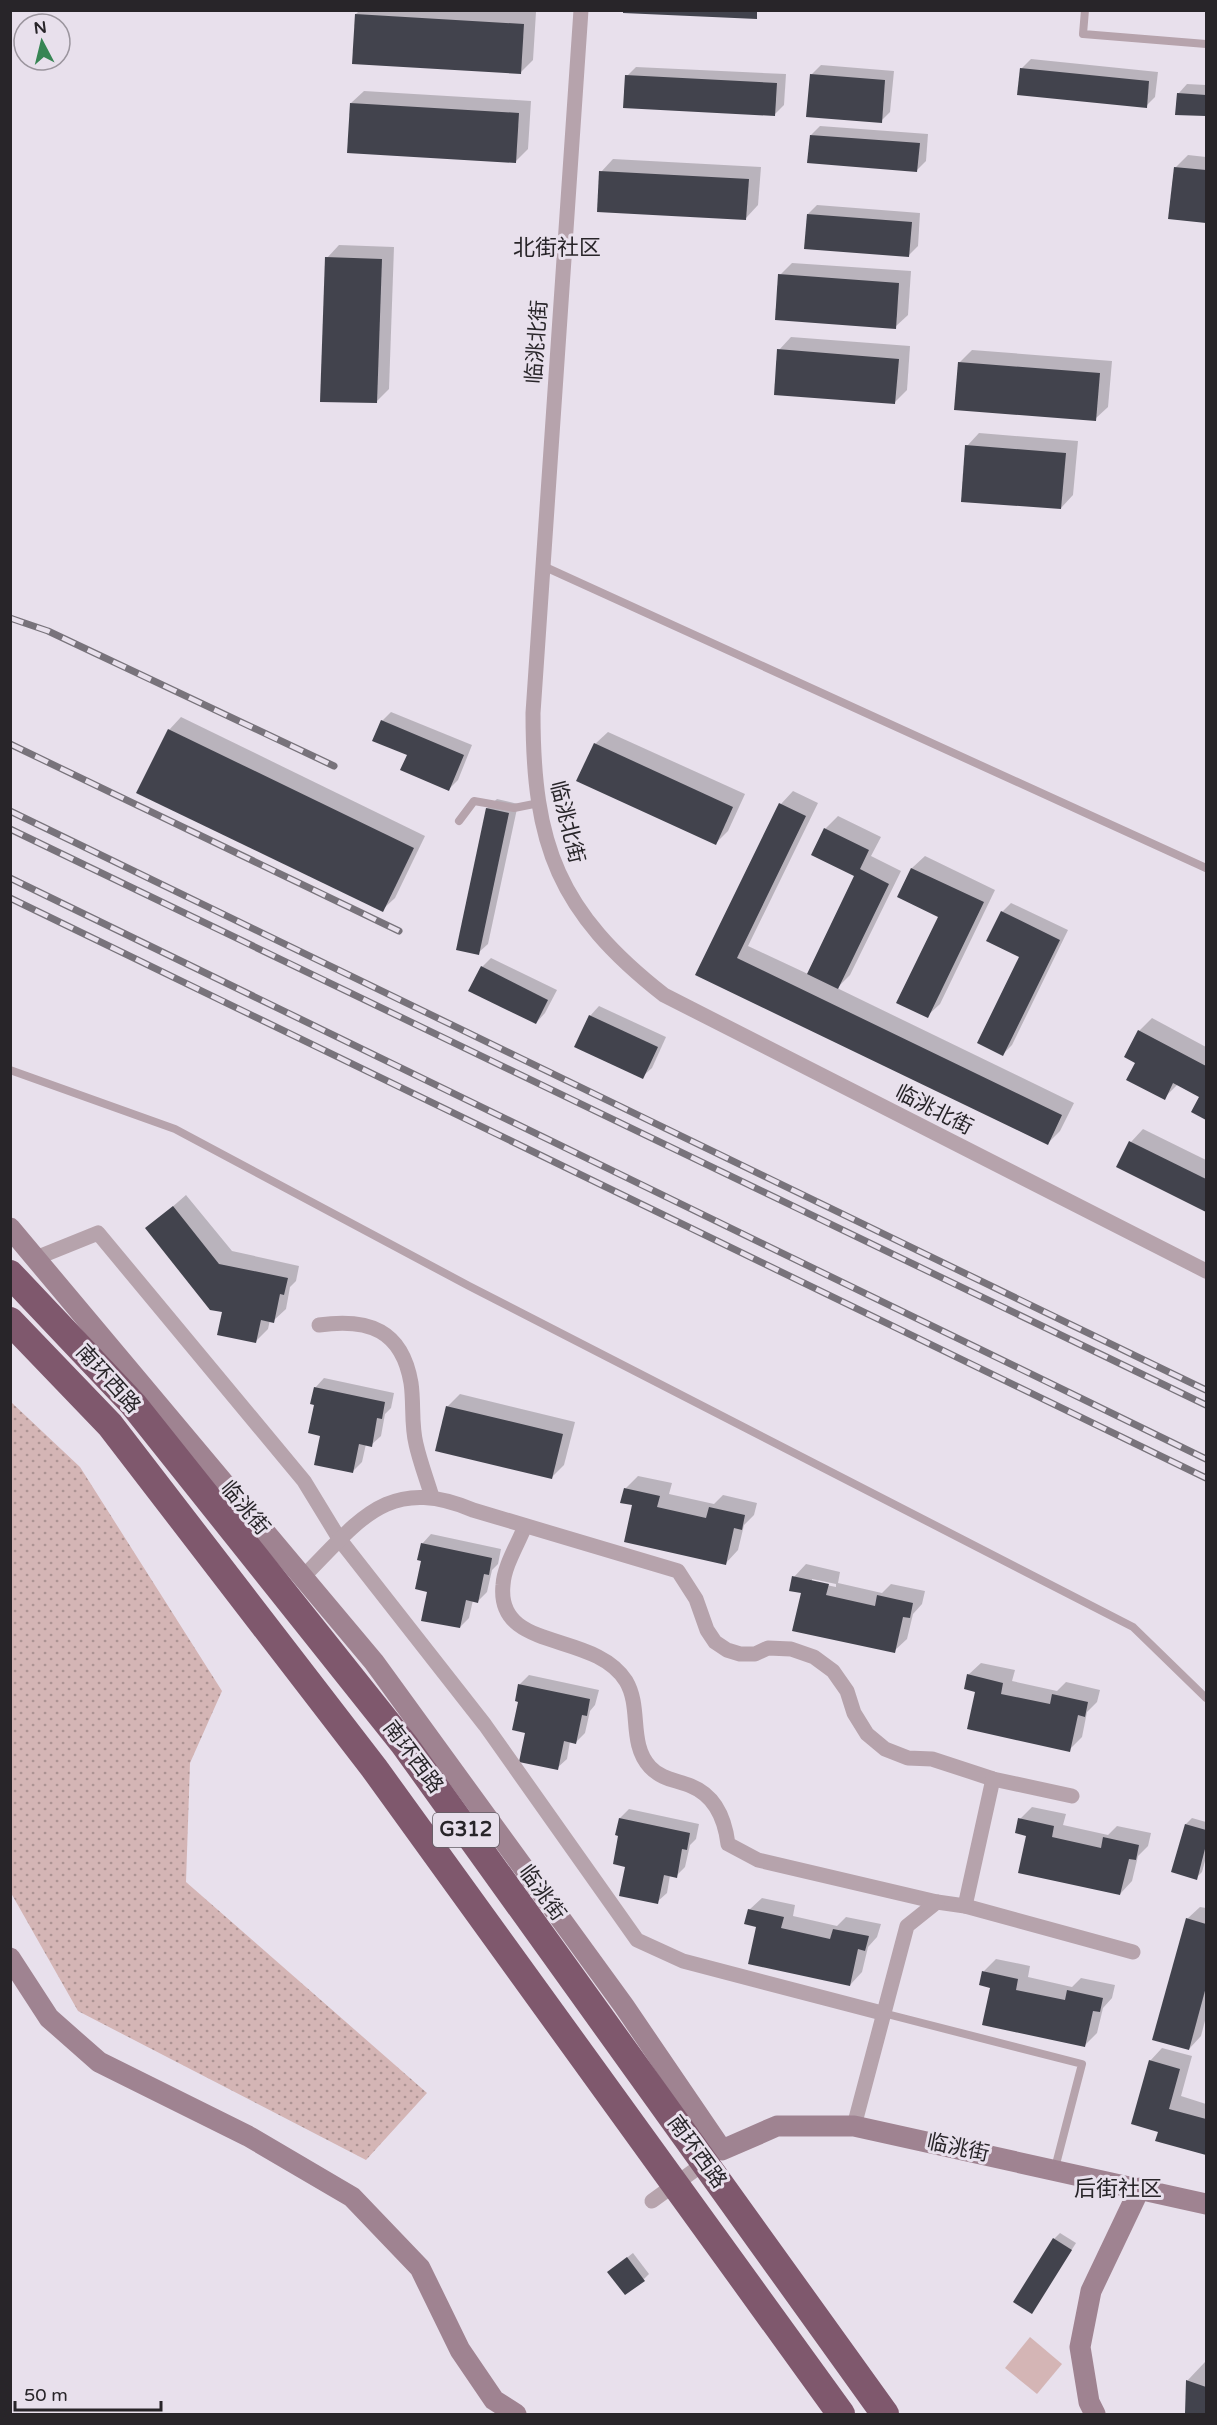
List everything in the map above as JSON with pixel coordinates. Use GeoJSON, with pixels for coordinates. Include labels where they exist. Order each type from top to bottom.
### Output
{"type":"FeatureCollection","features":[{"type":"Feature","properties":{"kind":"highway","name":"南环西路"},"geometry":{"type":"LineString","coordinates":[[10,1274],[133,1404],[404,1744],[885,2415]]}},
{"type":"Feature","properties":{"kind":"highway","name":"南环西路"},"geometry":{"type":"LineString","coordinates":[[10,1322],[110,1425],[367,1758],[841,2415]]}},
{"type":"Feature","properties":{"kind":"street","name":"临洮北街"},"geometry":{"type":"LineString","coordinates":[[581,10],[533,713],[533,769],[538,803],[546,841],[559,877],[580,911],[604,943],[664,995],[1206,1271]]}},
{"type":"Feature","properties":{"kind":"street","name":"临洮街"},"geometry":{"type":"LineString","coordinates":[[10,1228],[374,1662],[624,2006],[722,2150],[777,2126],[854,2126],[1206,2204]]}},
{"type":"Feature","properties":{"kind":"street"},"geometry":{"type":"LineString","coordinates":[[36,1258],[98,1233],[304,1481],[340,1539],[485,1725],[638,1940],[683,1962],[882,2013]]}},
{"type":"Feature","properties":{"kind":"street"},"geometry":{"type":"LineString","coordinates":[[319,1325],[341,1322],[363,1324],[383,1333],[400,1348],[411,1382],[416,1443],[432,1497]]}},
{"type":"Feature","properties":{"kind":"street"},"geometry":{"type":"LineString","coordinates":[[303,1577],[368,1513],[393,1501],[420,1496],[448,1499],[525,1526],[678,1571],[696,1599],[707,1630],[715,1642],[727,1650],[740,1654],[754,1654],[768,1648],[791,1649],[814,1657],[833,1671],[847,1690],[854,1713],[867,1734],[885,1749],[908,1758],[932,1759],[993,1779],[1072,1796]]}},
{"type":"Feature","properties":{"kind":"street"},"geometry":{"type":"LineString","coordinates":[[525,1526],[503,1583],[503,1598],[507,1613],[517,1625],[530,1633],[584,1648],[608,1661],[626,1681],[636,1705],[638,1745],[643,1758],[662,1777],[692,1786],[707,1796],[719,1810],[726,1826],[728,1844],[758,1860],[937,1902],[965,1906],[1133,1952]]}},
{"type":"Feature","properties":{"kind":"street"},"geometry":{"type":"LineString","coordinates":[[965,1906],[993,1779]]}},
{"type":"Feature","properties":{"kind":"street"},"geometry":{"type":"LineString","coordinates":[[854,2126],[882,2013],[907,1926],[937,1902]]}},
{"type":"Feature","properties":{"kind":"street"},"geometry":{"type":"LineString","coordinates":[[10,1959],[50,2018],[99,2062],[248,2136],[352,2197],[420,2268],[460,2350],[494,2400],[516,2415]]}},
{"type":"Feature","properties":{"kind":"street"},"geometry":{"type":"LineString","coordinates":[[652,2201],[722,2150]]}},
{"type":"Feature","properties":{"kind":"street"},"geometry":{"type":"LineString","coordinates":[[1095,2415],[1089,2402],[1080,2347],[1091,2291],[1140,2188]]}},
{"type":"Feature","properties":{"kind":"lane"},"geometry":{"type":"LineString","coordinates":[[1084,10],[1083,34],[1206,44]]}},
{"type":"Feature","properties":{"kind":"lane"},"geometry":{"type":"LineString","coordinates":[[543,566],[1206,867]]}},
{"type":"Feature","properties":{"kind":"lane"},"geometry":{"type":"LineString","coordinates":[[459,821],[474,801],[514,808],[538,803]]}},
{"type":"Feature","properties":{"kind":"lane"},"geometry":{"type":"LineString","coordinates":[[10,1070],[175,1129],[469,1286],[1133,1627],[1206,1698]]}},
{"type":"Feature","properties":{"kind":"lane"},"geometry":{"type":"LineString","coordinates":[[882,2013],[1082,2064],[1054,2169]]}},
{"type":"Feature","properties":{"kind":"shaded area"},"geometry":{"type":"Polygon","coordinates":[[[11,1402],[80,1467],[222,1691],[190,1763],[186,1882],[427,2093],[366,2160],[78,2011],[11,1893],[11,1402]]]}},
{"type":"Feature","properties":{"kind":"shaded area"},"geometry":{"type":"Polygon","coordinates":[[[1030,2337],[1062,2364],[1037,2394],[1005,2368],[1030,2337]]]}},
{"type":"Feature","properties":{"kind":"building"},"geometry":{"type":"Polygon","coordinates":[[[623,10],[757,10],[757,19],[623,13],[623,10]]]}},
{"type":"Feature","properties":{"kind":"building"},"geometry":{"type":"Polygon","coordinates":[[[355,14],[524,24],[521,74],[352,64],[355,14]]]}},
{"type":"Feature","properties":{"kind":"building"},"geometry":{"type":"Polygon","coordinates":[[[1020,68],[1149,81],[1147,108],[1017,95],[1020,68]]]}},
{"type":"Feature","properties":{"kind":"building"},"geometry":{"type":"Polygon","coordinates":[[[810,74],[885,80],[882,123],[806,117],[810,74]]]}},
{"type":"Feature","properties":{"kind":"building"},"geometry":{"type":"Polygon","coordinates":[[[625,75],[777,83],[775,116],[623,108],[625,75]]]}},
{"type":"Feature","properties":{"kind":"building"},"geometry":{"type":"Polygon","coordinates":[[[1177,93],[1206,95],[1206,116],[1175,115],[1177,93]]]}},
{"type":"Feature","properties":{"kind":"building"},"geometry":{"type":"Polygon","coordinates":[[[350,103],[519,113],[516,163],[347,153],[350,103]]]}},
{"type":"Feature","properties":{"kind":"building"},"geometry":{"type":"Polygon","coordinates":[[[810,135],[920,143],[917,172],[807,163],[810,135]]]}},
{"type":"Feature","properties":{"kind":"building"},"geometry":{"type":"Polygon","coordinates":[[[1174,167],[1206,170],[1206,223],[1168,219],[1174,167]]]}},
{"type":"Feature","properties":{"kind":"building"},"geometry":{"type":"Polygon","coordinates":[[[599,171],[749,179],[746,220],[597,212],[599,171]]]}},
{"type":"Feature","properties":{"kind":"building"},"geometry":{"type":"Polygon","coordinates":[[[807,214],[912,222],[909,257],[804,249],[807,214]]]}},
{"type":"Feature","properties":{"kind":"building"},"geometry":{"type":"Polygon","coordinates":[[[325,257],[382,259],[377,403],[320,402],[325,257]]]}},
{"type":"Feature","properties":{"kind":"building"},"geometry":{"type":"Polygon","coordinates":[[[778,274],[899,283],[896,329],[775,320],[778,274]]]}},
{"type":"Feature","properties":{"kind":"building"},"geometry":{"type":"Polygon","coordinates":[[[777,349],[899,359],[895,404],[774,395],[777,349]]]}},
{"type":"Feature","properties":{"kind":"building"},"geometry":{"type":"Polygon","coordinates":[[[958,362],[1100,373],[1096,421],[954,410],[958,362]]]}},
{"type":"Feature","properties":{"kind":"building"},"geometry":{"type":"Polygon","coordinates":[[[965,445],[1066,453],[1061,509],[961,502],[965,445]]]}},
{"type":"Feature","properties":{"kind":"building"},"geometry":{"type":"Polygon","coordinates":[[[381,720],[464,755],[449,791],[400,770],[407,755],[372,741],[381,720]]]}},
{"type":"Feature","properties":{"kind":"building"},"geometry":{"type":"Polygon","coordinates":[[[168,729],[414,848],[383,912],[136,793],[168,729]]]}},
{"type":"Feature","properties":{"kind":"building"},"geometry":{"type":"Polygon","coordinates":[[[594,743],[733,807],[716,845],[576,781],[594,743]]]}},
{"type":"Feature","properties":{"kind":"building"},"geometry":{"type":"Polygon","coordinates":[[[779,803],[806,816],[737,958],[1062,1115],[1048,1145],[695,975],[779,803]]]}},
{"type":"Feature","properties":{"kind":"building"},"geometry":{"type":"Polygon","coordinates":[[[486,808],[509,813],[479,955],[456,950],[486,808]]]}},
{"type":"Feature","properties":{"kind":"building"},"geometry":{"type":"Polygon","coordinates":[[[824,828],[869,850],[860,869],[889,884],[838,989],[807,974],[854,876],[811,855],[824,828]]]}},
{"type":"Feature","properties":{"kind":"building"},"geometry":{"type":"Polygon","coordinates":[[[911,868],[984,902],[928,1018],[896,1003],[938,917],[897,897],[911,868]]]}},
{"type":"Feature","properties":{"kind":"building"},"geometry":{"type":"Polygon","coordinates":[[[1001,911],[1060,940],[1003,1056],[977,1043],[1019,957],[986,941],[1001,911]]]}},
{"type":"Feature","properties":{"kind":"building"},"geometry":{"type":"Polygon","coordinates":[[[481,966],[548,1000],[536,1024],[468,991],[481,966]]]}},
{"type":"Feature","properties":{"kind":"building"},"geometry":{"type":"Polygon","coordinates":[[[589,1015],[658,1047],[643,1079],[574,1047],[589,1015]]]}},
{"type":"Feature","properties":{"kind":"building"},"geometry":{"type":"Polygon","coordinates":[[[1138,1030],[1206,1066],[1206,1120],[1191,1112],[1199,1097],[1173,1083],[1165,1100],[1126,1080],[1135,1063],[1124,1057],[1138,1030]]]}},
{"type":"Feature","properties":{"kind":"building"},"geometry":{"type":"Polygon","coordinates":[[[1129,1141],[1206,1179],[1206,1212],[1116,1167],[1129,1141]]]}},
{"type":"Feature","properties":{"kind":"building"},"geometry":{"type":"Polygon","coordinates":[[[173,1206],[219,1264],[288,1278],[284,1295],[280,1294],[274,1323],[261,1320],[256,1343],[217,1335],[222,1312],[210,1310],[145,1228],[173,1206]]]}},
{"type":"Feature","properties":{"kind":"building"},"geometry":{"type":"Polygon","coordinates":[[[314,1387],[385,1402],[382,1419],[377,1418],[372,1447],[359,1444],[353,1473],[314,1465],[320,1436],[308,1433],[314,1405],[310,1404],[314,1387]]]}},
{"type":"Feature","properties":{"kind":"building"},"geometry":{"type":"Polygon","coordinates":[[[446,1406],[563,1434],[552,1479],[435,1451],[446,1406]]]}},
{"type":"Feature","properties":{"kind":"building"},"geometry":{"type":"Polygon","coordinates":[[[624,1488],[660,1496],[657,1507],[706,1518],[709,1507],[745,1515],[742,1530],[734,1528],[726,1565],[624,1542],[632,1505],[620,1503],[624,1488]]]}},
{"type":"Feature","properties":{"kind":"building"},"geometry":{"type":"Polygon","coordinates":[[[421,1543],[492,1558],[489,1575],[484,1574],[478,1603],[466,1600],[460,1628],[421,1621],[427,1592],[415,1589],[421,1561],[417,1560],[421,1543]]]}},
{"type":"Feature","properties":{"kind":"building"},"geometry":{"type":"Polygon","coordinates":[[[792,1576],[829,1584],[826,1595],[875,1606],[877,1595],[913,1603],[910,1618],[903,1617],[895,1653],[792,1631],[801,1593],[789,1591],[792,1576]]]}},
{"type":"Feature","properties":{"kind":"building"},"geometry":{"type":"Polygon","coordinates":[[[967,1674],[1003,1683],[1001,1694],[1050,1704],[1052,1694],[1088,1702],[1085,1717],[1078,1715],[1070,1752],[967,1729],[975,1692],[964,1689],[967,1674]]]}},
{"type":"Feature","properties":{"kind":"building"},"geometry":{"type":"Polygon","coordinates":[[[518,1684],[590,1699],[587,1716],[582,1715],[576,1744],[564,1741],[558,1770],[519,1762],[525,1733],[512,1730],[518,1702],[515,1701],[518,1684]]]}},
{"type":"Feature","properties":{"kind":"building"},"geometry":{"type":"Polygon","coordinates":[[[619,1818],[690,1833],[687,1850],[682,1849],[677,1878],[664,1875],[658,1904],[619,1896],[625,1867],[613,1864],[619,1818]]]}},
{"type":"Feature","properties":{"kind":"building"},"geometry":{"type":"Polygon","coordinates":[[[1018,1818],[1054,1826],[1052,1837],[1101,1848],[1103,1837],[1139,1845],[1136,1860],[1129,1859],[1120,1895],[1018,1873],[1026,1836],[1015,1833],[1018,1818]]]}},
{"type":"Feature","properties":{"kind":"building"},"geometry":{"type":"Polygon","coordinates":[[[1185,1824],[1206,1830],[1206,1845],[1197,1880],[1171,1872],[1185,1824]]]}},
{"type":"Feature","properties":{"kind":"building"},"geometry":{"type":"Polygon","coordinates":[[[748,1909],[784,1917],[781,1928],[830,1939],[833,1929],[869,1936],[865,1951],[858,1949],[850,1986],[748,1964],[756,1927],[744,1924],[748,1909]]]}},
{"type":"Feature","properties":{"kind":"building"},"geometry":{"type":"Polygon","coordinates":[[[1186,1918],[1206,1924],[1206,1987],[1189,2050],[1152,2040],[1186,1918]]]}},
{"type":"Feature","properties":{"kind":"building"},"geometry":{"type":"Polygon","coordinates":[[[982,1971],[1018,1979],[1016,1990],[1065,2000],[1067,1990],[1103,1998],[1100,2012],[1093,2011],[1085,2047],[982,2025],[990,1988],[979,1985],[982,1971]]]}},
{"type":"Feature","properties":{"kind":"building"},"geometry":{"type":"Polygon","coordinates":[[[1149,2060],[1180,2069],[1169,2109],[1206,2119],[1206,2155],[1155,2141],[1158,2132],[1131,2124],[1149,2060]]]}},
{"type":"Feature","properties":{"kind":"building"},"geometry":{"type":"Polygon","coordinates":[[[1053,2238],[1072,2250],[1032,2314],[1013,2302],[1053,2238]]]}},
{"type":"Feature","properties":{"kind":"building"},"geometry":{"type":"Polygon","coordinates":[[[627,2257],[645,2281],[625,2295],[607,2272],[627,2257]]]}},
{"type":"Feature","properties":{"kind":"building"},"geometry":{"type":"Polygon","coordinates":[[[1186,2380],[1206,2387],[1206,2414],[1185,2414],[1186,2380]]]}},
{"type":"Feature","properties":{"kind":"railway"},"geometry":{"type":"LineString","coordinates":[[10,618],[48,631],[334,766]]}},
{"type":"Feature","properties":{"kind":"railway"},"geometry":{"type":"LineString","coordinates":[[10,744],[399,931]]}},
{"type":"Feature","properties":{"kind":"railway"},"geometry":{"type":"LineString","coordinates":[[10,811],[1206,1390]]}},
{"type":"Feature","properties":{"kind":"railway"},"geometry":{"type":"LineString","coordinates":[[10,829],[1206,1405]]}},
{"type":"Feature","properties":{"kind":"railway"},"geometry":{"type":"LineString","coordinates":[[10,878],[1206,1459]]}},
{"type":"Feature","properties":{"kind":"railway"},"geometry":{"type":"LineString","coordinates":[[10,898],[1206,1478]]}},
{"type":"Feature","properties":{"kind":"district","name":"北街社区"},"geometry":{"type":"Point","coordinates":[557,248]}},
{"type":"Feature","properties":{"kind":"district","name":"后街社区"},"geometry":{"type":"Point","coordinates":[1118,2189]}}]}
